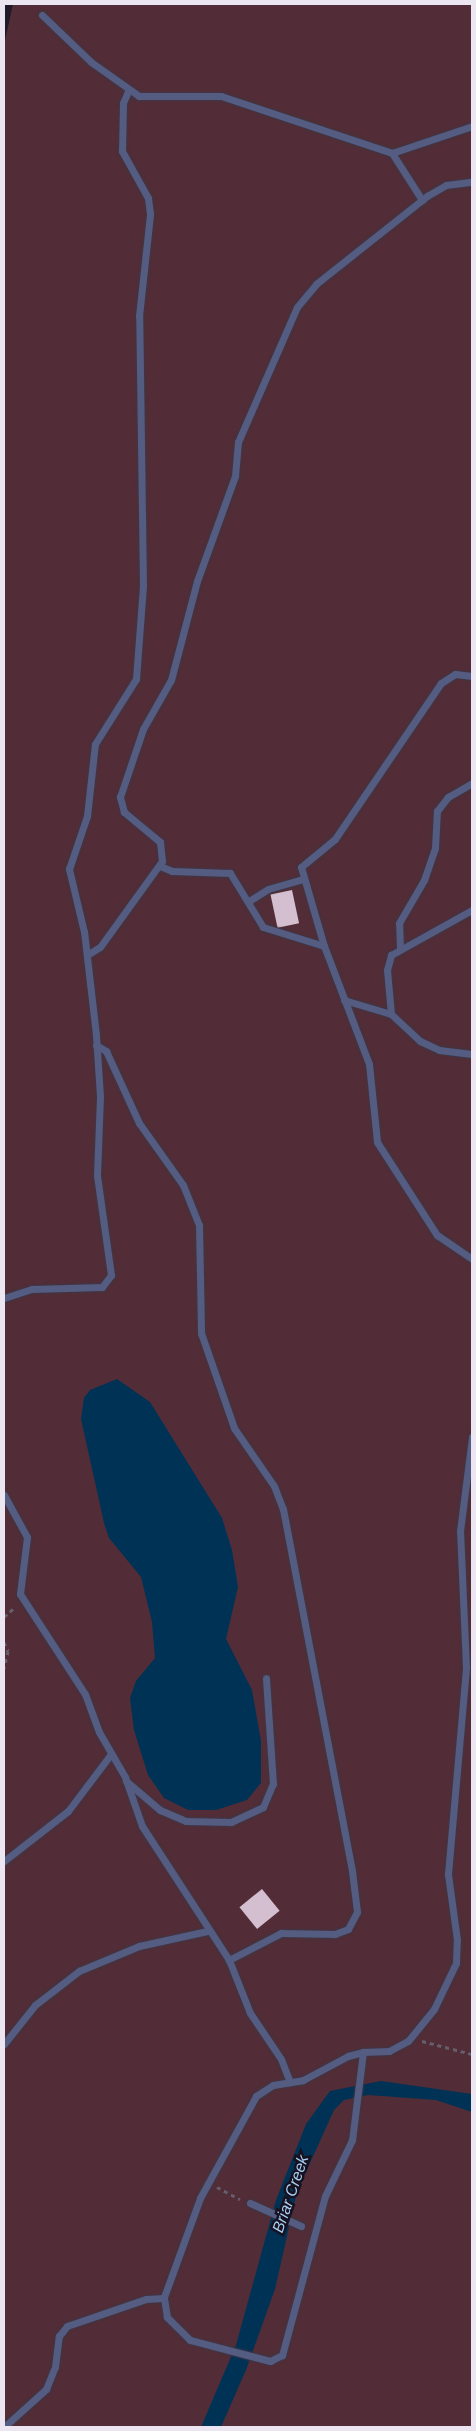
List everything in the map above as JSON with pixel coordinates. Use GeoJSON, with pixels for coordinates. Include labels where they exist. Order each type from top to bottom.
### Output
{"type":"FeatureCollection","features":[{"type":"Feature","properties":{"kind":"lane"},"geometry":{"type":"LineString","coordinates":[[42,15],[128,91],[149,97],[221,96],[392,153],[472,126]]}},
{"type":"Feature","properties":{"kind":"lane"},"geometry":{"type":"LineString","coordinates":[[4,1298],[32,1289],[98,1287],[111,1278],[97,1175],[100,1096],[87,955],[69,864],[87,816],[95,744],[136,679],[143,586],[139,316],[150,208],[122,151],[123,103],[128,91]]}},
{"type":"Feature","properties":{"kind":"lane"},"geometry":{"type":"LineString","coordinates":[[392,153],[422,200]]}},
{"type":"Feature","properties":{"kind":"lane"},"geometry":{"type":"LineString","coordinates":[[87,955],[100,947],[160,866],[160,842],[124,812],[120,797],[143,729],[171,680],[197,581],[235,476],[238,442],[305,294],[422,200],[446,185],[472,182]]}},
{"type":"Feature","properties":{"kind":"lane"},"geometry":{"type":"LineString","coordinates":[[472,676],[455,674],[438,687],[335,839],[302,863],[303,878],[324,946],[370,1072],[377,1142],[437,1235],[472,1259]]}},
{"type":"Feature","properties":{"kind":"lane"},"geometry":{"type":"LineString","coordinates":[[400,948],[399,923],[424,880],[435,848],[437,811],[448,797],[472,783]]}},
{"type":"Feature","properties":{"kind":"lane"},"geometry":{"type":"LineString","coordinates":[[160,866],[172,871],[227,872],[249,901],[263,926],[324,946]]}},
{"type":"Feature","properties":{"kind":"lane"},"geometry":{"type":"LineString","coordinates":[[249,901],[268,889],[303,878]]}},
{"type":"Feature","properties":{"kind":"lane"},"geometry":{"type":"LineString","coordinates":[[392,1014],[388,964],[400,948],[472,910]]}},
{"type":"Feature","properties":{"kind":"lane"},"geometry":{"type":"LineString","coordinates":[[344,1000],[392,1014],[427,1045],[472,1054]]}},
{"type":"Feature","properties":{"kind":"lane"},"geometry":{"type":"LineString","coordinates":[[96,1045],[106,1051],[139,1123],[183,1185],[199,1225],[201,1333],[234,1428],[274,1486],[283,1509],[353,1880],[356,1916],[348,1930],[335,1934],[281,1933],[229,1960]]}},
{"type":"Feature","properties":{"kind":"lane"},"geometry":{"type":"LineString","coordinates":[[363,2052],[352,2140],[325,2196],[289,2338],[280,2358],[266,2360],[196,2343],[180,2331],[164,2312],[164,2298],[208,2183],[256,2096],[268,2087],[290,2082],[363,2052],[394,2049],[415,2035],[442,1995],[458,1951],[448,1874],[466,1667],[459,1544],[472,1437]]}},
{"type":"Feature","properties":{"kind":"lane"},"geometry":{"type":"LineString","coordinates":[[4,1495],[27,1538],[18,1586],[23,1600],[81,1686],[111,1754],[126,1781],[142,1826],[207,1932],[229,1960],[250,2013],[281,2058],[290,2082]]}},
{"type":"Feature","properties":{"kind":"lane"},"geometry":{"type":"LineString","coordinates":[[126,1781],[160,1810],[186,1821],[231,1822],[263,1807],[273,1784],[266,1678]]}},
{"type":"Feature","properties":{"kind":"lane"},"geometry":{"type":"LineString","coordinates":[[4,1860],[60,1818],[111,1754]]}},
{"type":"Feature","properties":{"kind":"lane"},"geometry":{"type":"LineString","coordinates":[[4,2044],[35,2005],[79,1971],[139,1946],[207,1932]]}},
{"type":"Feature","properties":{"kind":"lane"},"geometry":{"type":"LineString","coordinates":[[250,2203],[301,2226]]}},
{"type":"Feature","properties":{"kind":"lane"},"geometry":{"type":"LineString","coordinates":[[4,2427],[46,2390],[55,2367],[59,2336],[67,2326],[146,2298],[164,2298]]}},
{"type":"Feature","properties":{"kind":"path"},"geometry":{"type":"LineString","coordinates":[[4,1617],[23,1600]]}},
{"type":"Feature","properties":{"kind":"path"},"geometry":{"type":"LineString","coordinates":[[4,1642],[8,1651],[4,1670]]}},
{"type":"Feature","properties":{"kind":"path"},"geometry":{"type":"LineString","coordinates":[[415,2035],[429,2045],[472,2054]]}},
{"type":"Feature","properties":{"kind":"path"},"geometry":{"type":"LineString","coordinates":[[208,2183],[250,2203]]}},
{"type":"Feature","properties":{"kind":"shaded area"},"geometry":{"type":"Polygon","coordinates":[[[13,4],[472,4],[472,2427],[4,2427],[4,45],[13,4]]]}},
{"type":"Feature","properties":{"kind":"water"},"geometry":{"type":"Polygon","coordinates":[[[117,1379],[150,1402],[222,1518],[232,1550],[238,1587],[226,1639],[252,1690],[261,1741],[261,1783],[247,1800],[216,1810],[188,1810],[164,1798],[148,1775],[134,1730],[130,1698],[136,1681],[155,1658],[152,1622],[141,1577],[109,1538],[81,1419],[84,1398],[90,1390],[117,1379]]]}},
{"type":"Feature","properties":{"kind":"water","name":"Briar Creek"},"geometry":{"type":"Polygon","coordinates":[[[381,2081],[472,2094],[472,2112],[436,2100],[368,2095],[344,2100],[334,2110],[297,2192],[275,2289],[246,2370],[221,2427],[201,2427],[236,2345],[276,2200],[306,2124],[330,2091],[381,2081]]]}},
{"type":"Feature","properties":{"kind":"building"},"geometry":{"type":"Polygon","coordinates":[[[292,890],[299,923],[278,928],[270,895],[292,890]]]}},
{"type":"Feature","properties":{"kind":"building"},"geometry":{"type":"Polygon","coordinates":[[[262,1889],[280,1911],[257,1929],[239,1907],[262,1889]]]}}]}
